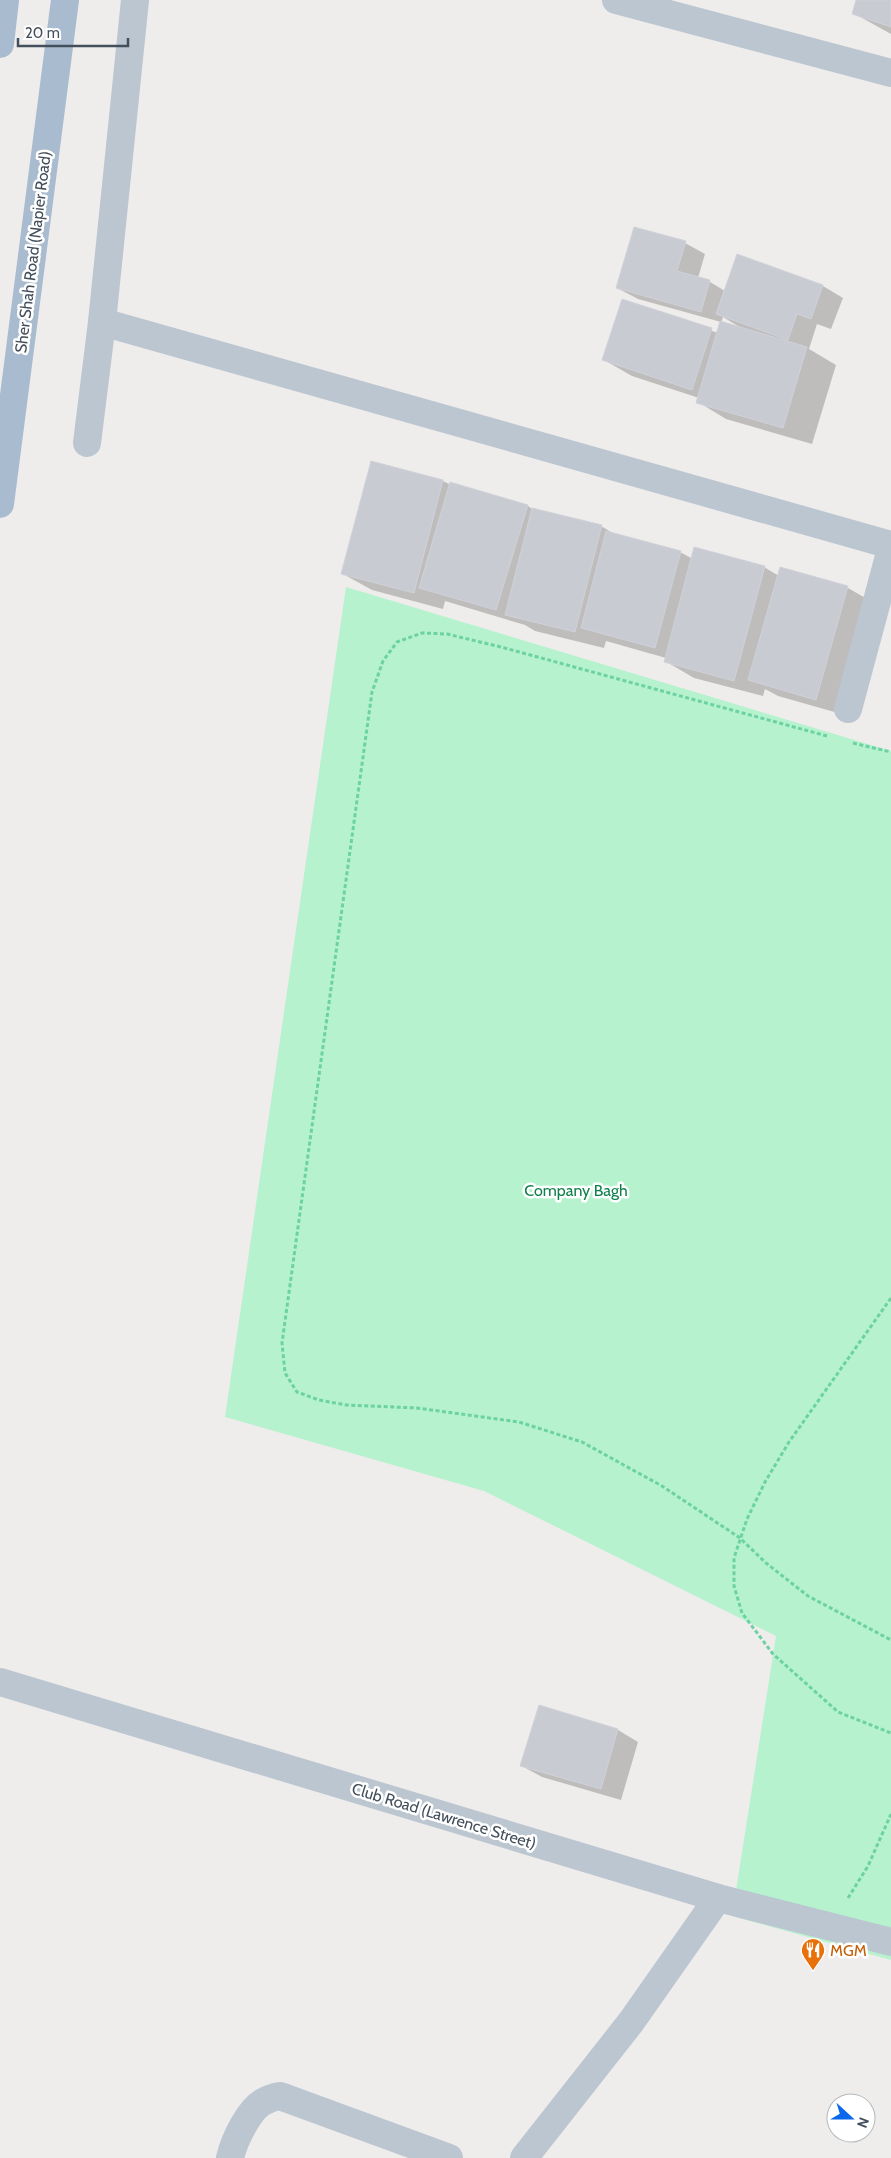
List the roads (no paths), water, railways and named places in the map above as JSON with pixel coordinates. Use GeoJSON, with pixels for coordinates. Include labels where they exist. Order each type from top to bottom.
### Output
{"type":"FeatureCollection","features":[{"type":"Feature","properties":{"kind":"main road"},"geometry":{"type":"LineString","coordinates":[[0,44],[5,0]]}},
{"type":"Feature","properties":{"kind":"main road","name":"Sher Shah Road (Napier Road)"},"geometry":{"type":"LineString","coordinates":[[0,504],[65,0]]}},
{"type":"Feature","properties":{"kind":"street"},"geometry":{"type":"LineString","coordinates":[[87,443],[102,322],[135,0]]}},
{"type":"Feature","properties":{"kind":"street"},"geometry":{"type":"LineString","coordinates":[[616,0],[891,73]]}},
{"type":"Feature","properties":{"kind":"street"},"geometry":{"type":"LineString","coordinates":[[102,322],[891,545]]}},
{"type":"Feature","properties":{"kind":"street"},"geometry":{"type":"LineString","coordinates":[[848,709],[891,549]]}},
{"type":"Feature","properties":{"kind":"street","name":"Club Road (Lawrence Street)"},"geometry":{"type":"LineString","coordinates":[[0,1682],[718,1898],[891,1942]]}},
{"type":"Feature","properties":{"kind":"street"},"geometry":{"type":"LineString","coordinates":[[524,2158],[631,2022],[718,1898]]}},
{"type":"Feature","properties":{"kind":"street"},"geometry":{"type":"LineString","coordinates":[[230,2158],[232,2148],[246,2120],[263,2101],[280,2096],[449,2158]]}},
{"type":"Feature","properties":{"kind":"place","name":"MGM"},"geometry":{"type":"Point","coordinates":[813,1971]}},
{"type":"Feature","properties":{"kind":"park label","name":"Company Bagh"},"geometry":{"type":"Point","coordinates":[576,1190]}}]}
